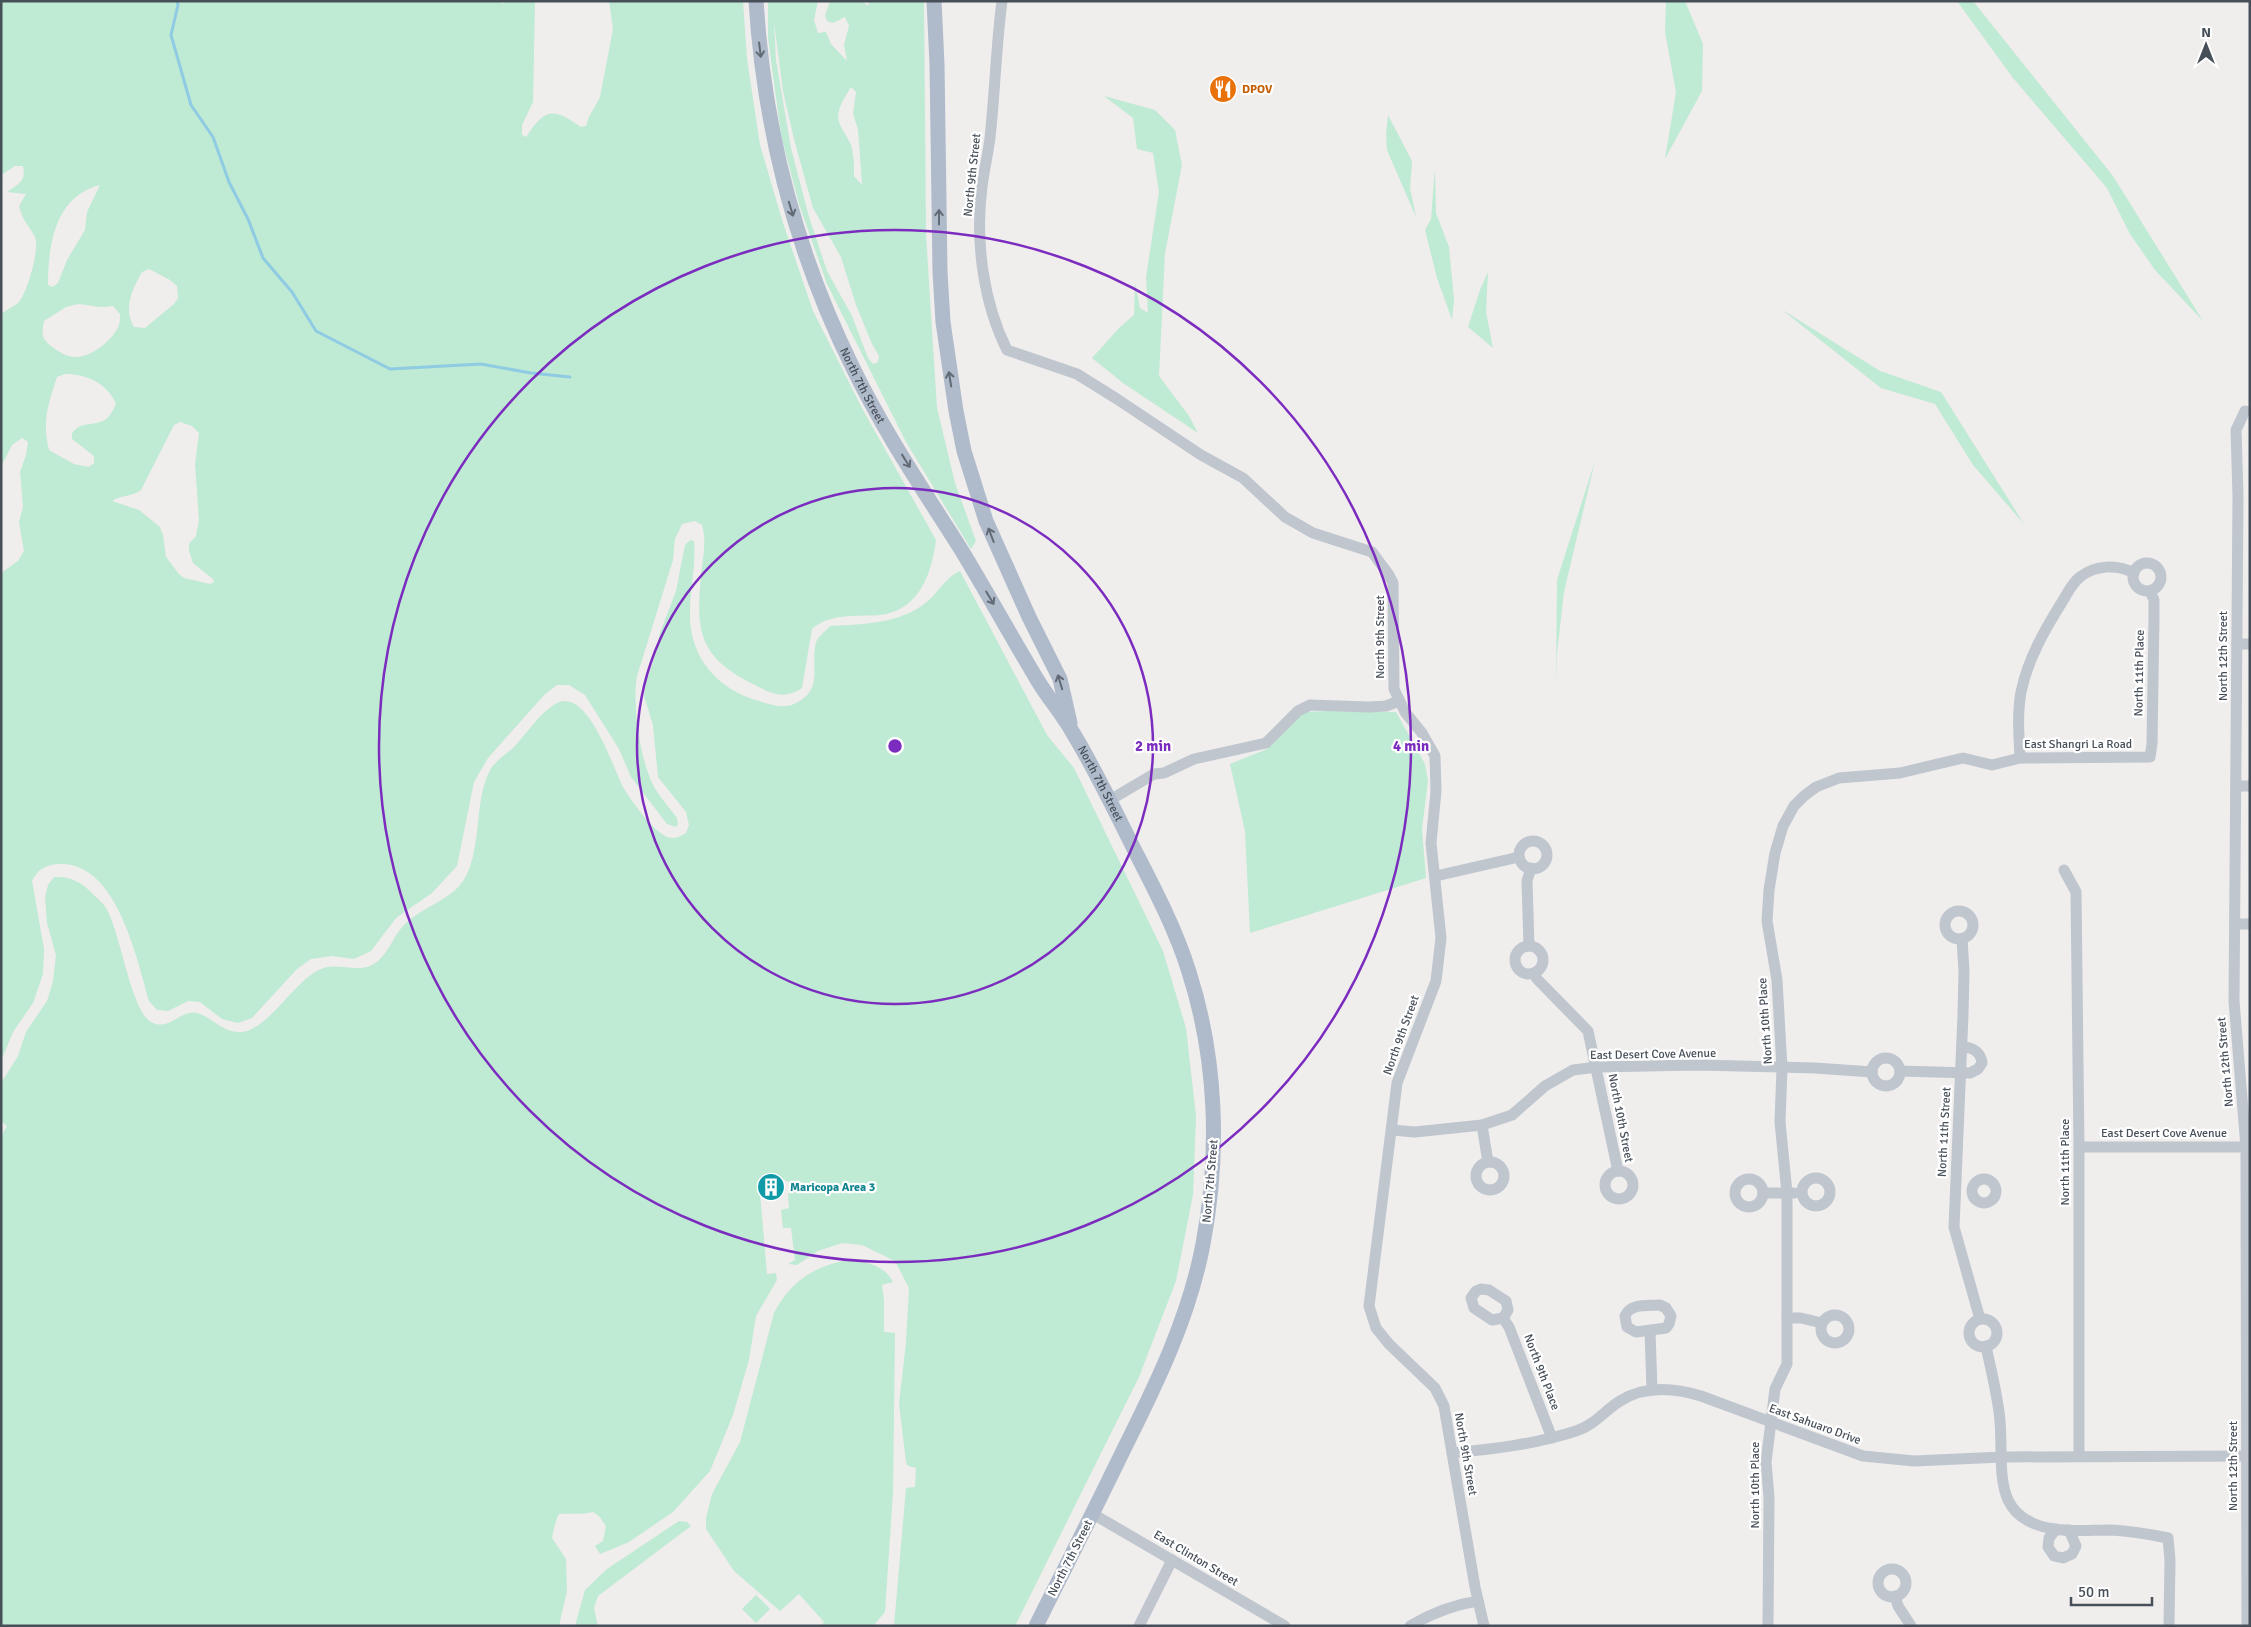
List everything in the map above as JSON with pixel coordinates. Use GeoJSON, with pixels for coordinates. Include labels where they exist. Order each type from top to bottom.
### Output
{"type":"FeatureCollection","features":[{"type":"Feature","properties":{"kind":"main road","name":"North 7th Street"},"geometry":{"type":"LineString","coordinates":[[756,1],[765,93],[776,150],[796,224],[826,308],[880,420],[965,556],[1041,686],[1072,730],[1110,800],[1166,913],[1190,973],[1200,1013],[1209,1066],[1214,1145],[1204,1238],[1189,1301],[1154,1388],[1036,1626]]}},
{"type":"Feature","properties":{"kind":"main road","name":"North 7th Street"},"geometry":{"type":"LineString","coordinates":[[934,1],[937,64],[940,272],[943,322],[956,411],[964,451],[986,521],[1029,617],[1060,679],[1072,730]]}},
{"type":"Feature","properties":{"kind":"street","name":"North 9th Street"},"geometry":{"type":"LineString","coordinates":[[1002,1],[990,139],[982,188],[980,228],[984,273],[990,301],[996,328],[1007,350],[1077,374],[1118,399],[1178,441],[1243,478],[1286,517],[1313,532],[1372,552],[1389,575],[1392,583],[1394,689],[1409,718],[1422,733],[1435,756],[1436,790],[1432,843],[1441,938],[1440,960],[1436,980],[1398,1083],[1370,1306],[1376,1328],[1389,1344],[1435,1388],[1444,1406],[1478,1601]]}},
{"type":"Feature","properties":{"kind":"street","name":"North 12th Street"},"geometry":{"type":"LineString","coordinates":[[2247,1626],[2248,1147],[2234,1001],[2237,644],[2244,496],[2236,430],[2248,411]]}},
{"type":"Feature","properties":{"kind":"street"},"geometry":{"type":"LineString","coordinates":[[2146,564],[2157,567],[2160,571],[2161,580],[2155,589],[2150,591],[2138,588],[2134,581],[2134,573],[2140,565],[2146,564]]}},
{"type":"Feature","properties":{"kind":"street"},"geometry":{"type":"LineString","coordinates":[[2020,758],[2019,710],[2021,694],[2029,662],[2047,626],[2071,588],[2079,578],[2091,570],[2119,567],[2134,573]]}},
{"type":"Feature","properties":{"kind":"street","name":"North 11th Place"},"geometry":{"type":"LineString","coordinates":[[2150,591],[2154,600],[2154,617],[2152,744],[2150,756]]}},
{"type":"Feature","properties":{"kind":"street"},"geometry":{"type":"LineString","coordinates":[[2237,644],[2250,644]]}},
{"type":"Feature","properties":{"kind":"street"},"geometry":{"type":"LineString","coordinates":[[1110,800],[1154,774],[1164,773],[1194,759],[1266,743],[1298,711],[1310,705],[1369,707],[1386,706],[1399,701]]}},
{"type":"Feature","properties":{"kind":"street","name":"East Shangri La Road"},"geometry":{"type":"LineString","coordinates":[[1804,796],[1816,787],[1839,778],[1900,773],[1963,758],[1992,765],[2020,758],[2150,756]]}},
{"type":"Feature","properties":{"kind":"street"},"geometry":{"type":"LineString","coordinates":[[2236,786],[2250,786]]}},
{"type":"Feature","properties":{"kind":"street","name":"North 10th Place"},"geometry":{"type":"LineString","coordinates":[[1768,1626],[1769,1496],[1766,1462],[1775,1389],[1786,1364],[1787,1318],[1786,1194],[1780,1122],[1782,1068],[1777,980],[1767,921],[1768,890],[1775,853],[1783,826],[1794,806],[1804,796]]}},
{"type":"Feature","properties":{"kind":"street"},"geometry":{"type":"LineString","coordinates":[[1527,842],[1540,843],[1546,850],[1546,859],[1540,866],[1531,868],[1524,866],[1519,857],[1520,848],[1527,842]]}},
{"type":"Feature","properties":{"kind":"street"},"geometry":{"type":"LineString","coordinates":[[1436,876],[1519,857]]}},
{"type":"Feature","properties":{"kind":"street"},"geometry":{"type":"LineString","coordinates":[[1531,868],[1528,880],[1529,946],[1538,950],[1542,958],[1541,966],[1534,973]]}},
{"type":"Feature","properties":{"kind":"street","name":"North 11th Place"},"geometry":{"type":"LineString","coordinates":[[2064,870],[2076,892],[2079,1147],[2079,1456]]}},
{"type":"Feature","properties":{"kind":"street"},"geometry":{"type":"LineString","coordinates":[[2236,924],[2250,924]]}},
{"type":"Feature","properties":{"kind":"street","name":"North 11th Street"},"geometry":{"type":"LineString","coordinates":[[1962,939],[1964,970],[1962,1046],[1954,1192],[1954,1227],[1980,1319],[1992,1323],[1996,1330],[1993,1342],[1986,1346]]}},
{"type":"Feature","properties":{"kind":"street","name":"North 10th Street"},"geometry":{"type":"LineString","coordinates":[[1529,946],[1517,952],[1516,965],[1526,974],[1534,973],[1537,979],[1588,1031],[1618,1171]]}},
{"type":"Feature","properties":{"kind":"street","name":"North 11th Street"},"geometry":{"type":"LineString","coordinates":[[1961,1073],[1975,1071],[1982,1063],[1981,1056],[1975,1050],[1962,1046]]}},
{"type":"Feature","properties":{"kind":"street"},"geometry":{"type":"LineString","coordinates":[[1886,1058],[1894,1060],[1900,1071],[1898,1079],[1889,1086],[1878,1083],[1872,1072],[1878,1061],[1886,1058]]}},
{"type":"Feature","properties":{"kind":"street","name":"East Desert Cove Avenue"},"geometry":{"type":"LineString","coordinates":[[1392,1130],[1415,1132],[1482,1125],[1512,1114],[1545,1086],[1573,1070],[1597,1067],[1698,1065],[1872,1072]]}},
{"type":"Feature","properties":{"kind":"street"},"geometry":{"type":"LineString","coordinates":[[1900,1071],[1961,1073]]}},
{"type":"Feature","properties":{"kind":"street"},"geometry":{"type":"LineString","coordinates":[[1482,1125],[1488,1162]]}},
{"type":"Feature","properties":{"kind":"street","name":"East Desert Cove Avenue"},"geometry":{"type":"LineString","coordinates":[[2079,1147],[2248,1147]]}},
{"type":"Feature","properties":{"kind":"street","name":"North 11th Street"},"geometry":{"type":"LineString","coordinates":[[1954,1192],[1971,1191]]}},
{"type":"Feature","properties":{"kind":"street"},"geometry":{"type":"LineString","coordinates":[[1763,1193],[1802,1193]]}},
{"type":"Feature","properties":{"kind":"street","name":"North 9th Place"},"geometry":{"type":"LineString","coordinates":[[1503,1318],[1509,1327],[1552,1438]]}},
{"type":"Feature","properties":{"kind":"street"},"geometry":{"type":"LineString","coordinates":[[1787,1318],[1802,1318],[1822,1323]]}},
{"type":"Feature","properties":{"kind":"street"},"geometry":{"type":"LineString","coordinates":[[1980,1319],[1972,1324],[1969,1336],[1974,1343],[1986,1346],[2000,1420],[2003,1489],[2014,1513],[2038,1526],[2056,1530],[2113,1530],[2168,1538],[2170,1560],[2169,1626]]}},
{"type":"Feature","properties":{"kind":"street"},"geometry":{"type":"LineString","coordinates":[[1650,1331],[1652,1390]]}},
{"type":"Feature","properties":{"kind":"street","name":"East Sahuaro Drive"},"geometry":{"type":"LineString","coordinates":[[1452,1453],[1505,1447],[1552,1438],[1592,1424],[1619,1402],[1631,1396],[1652,1390],[1683,1391],[1864,1456],[1914,1461],[2002,1457],[2247,1456]]}},
{"type":"Feature","properties":{"kind":"street","name":"East Clinton Street"},"geometry":{"type":"LineString","coordinates":[[1093,1514],[1172,1560],[1270,1622],[1285,1626]]}},
{"type":"Feature","properties":{"kind":"street"},"geometry":{"type":"LineString","coordinates":[[2056,1530],[2050,1538],[2048,1547],[2054,1556],[2062,1558],[2068,1557],[2075,1550],[2075,1540],[2069,1530]]}},
{"type":"Feature","properties":{"kind":"street"},"geometry":{"type":"LineString","coordinates":[[1139,1626],[1172,1560]]}},
{"type":"Feature","properties":{"kind":"street"},"geometry":{"type":"LineString","coordinates":[[1895,1596],[1898,1606],[1911,1626]]}},
{"type":"Feature","properties":{"kind":"street"},"geometry":{"type":"LineString","coordinates":[[1410,1626],[1433,1612],[1449,1606],[1478,1601],[1484,1626]]}},
{"type":"Feature","properties":{"kind":"green space"},"geometry":{"type":"Polygon","coordinates":[[[1,1],[501,1],[503,4],[505,1],[535,1],[533,102],[522,125],[522,135],[526,137],[539,120],[550,114],[563,116],[581,127],[586,126],[600,97],[613,29],[609,1],[743,1],[747,59],[760,145],[783,223],[813,311],[863,410],[936,540],[929,573],[919,592],[912,600],[893,612],[835,618],[825,621],[812,629],[802,688],[783,695],[772,693],[734,673],[719,662],[709,650],[703,637],[699,606],[704,546],[702,525],[695,521],[682,524],[675,539],[673,560],[637,676],[636,688],[636,716],[644,759],[654,787],[677,818],[678,824],[676,827],[667,824],[631,777],[619,749],[585,695],[569,685],[557,685],[545,694],[488,758],[474,782],[457,866],[432,893],[396,918],[371,951],[354,959],[332,956],[311,959],[297,969],[252,1018],[238,1023],[222,1019],[200,1002],[188,1001],[168,1011],[157,1010],[149,1001],[131,939],[110,895],[96,878],[79,867],[59,864],[42,868],[32,881],[44,949],[43,974],[33,1003],[13,1032],[1,1061],[1,573],[18,561],[24,551],[19,522],[23,507],[20,472],[28,442],[22,438],[12,445],[1,467],[1,314],[18,303],[22,298],[32,271],[36,243],[35,237],[24,220],[19,206],[26,194],[7,192],[21,182],[24,171],[23,166],[15,166],[1,175],[1,1]],[[100,185],[85,191],[73,200],[57,224],[48,270],[48,285],[53,287],[58,283],[67,260],[85,230],[87,212],[100,185]],[[149,269],[142,272],[132,292],[129,313],[134,327],[145,328],[174,304],[178,298],[177,286],[170,280],[149,269]],[[78,304],[66,307],[44,321],[43,333],[45,340],[51,346],[68,356],[82,356],[95,351],[107,342],[119,325],[120,314],[113,306],[100,307],[78,304]],[[65,374],[57,377],[49,405],[46,430],[49,450],[74,464],[89,467],[94,463],[94,456],[72,439],[72,433],[83,425],[101,422],[106,419],[112,413],[116,403],[112,396],[95,381],[73,374],[65,374]],[[180,422],[174,425],[141,490],[112,501],[139,510],[160,527],[166,557],[184,578],[210,584],[214,582],[213,579],[193,563],[189,551],[189,544],[196,536],[199,520],[195,465],[199,433],[192,426],[180,422]]]}},
{"type":"Feature","properties":{"kind":"green space"},"geometry":{"type":"Polygon","coordinates":[[[768,1],[818,1],[814,20],[818,33],[826,32],[831,44],[847,61],[844,45],[849,26],[845,17],[833,23],[827,21],[825,16],[830,1],[861,1],[869,6],[868,1],[924,1],[926,235],[937,408],[955,483],[976,541],[971,549],[906,442],[827,284],[799,204],[781,135],[768,38],[768,1]],[[774,22],[776,60],[791,148],[809,217],[827,271],[852,316],[868,358],[873,364],[878,362],[879,356],[856,305],[841,257],[813,208],[783,91],[774,22]],[[851,87],[843,100],[838,120],[851,145],[854,176],[862,185],[858,129],[853,114],[856,92],[851,87]]]}},
{"type":"Feature","properties":{"kind":"green space"},"geometry":{"type":"Polygon","coordinates":[[[1666,1],[1685,1],[1703,44],[1702,91],[1665,159],[1676,92],[1665,32],[1666,1]]]}},
{"type":"Feature","properties":{"kind":"green space"},"geometry":{"type":"Polygon","coordinates":[[[1957,1],[1973,1],[2113,176],[2203,321],[2155,270],[2130,234],[2107,188],[2013,78],[1957,1]]]}},
{"type":"Feature","properties":{"kind":"green space"},"geometry":{"type":"Polygon","coordinates":[[[1104,96],[1155,110],[1175,130],[1182,165],[1165,253],[1159,376],[1189,416],[1198,433],[1123,383],[1092,358],[1120,327],[1134,315],[1135,283],[1140,308],[1148,313],[1146,277],[1159,192],[1153,153],[1137,149],[1133,118],[1104,96]]]}},
{"type":"Feature","properties":{"kind":"green space"},"geometry":{"type":"Polygon","coordinates":[[[1388,115],[1412,161],[1410,188],[1416,217],[1387,150],[1388,115]]]}},
{"type":"Feature","properties":{"kind":"green space"},"geometry":{"type":"Polygon","coordinates":[[[1435,168],[1436,213],[1449,247],[1454,300],[1452,320],[1437,278],[1425,230],[1431,219],[1435,168]]]}},
{"type":"Feature","properties":{"kind":"green space"},"geometry":{"type":"Polygon","coordinates":[[[1488,272],[1486,312],[1493,348],[1468,327],[1488,272]]]}},
{"type":"Feature","properties":{"kind":"green space"},"geometry":{"type":"Polygon","coordinates":[[[1781,309],[1880,371],[1941,392],[2024,524],[1973,465],[1935,404],[1881,388],[1781,309]]]}},
{"type":"Feature","properties":{"kind":"green space"},"geometry":{"type":"Polygon","coordinates":[[[1595,461],[1564,592],[1557,653],[1556,686],[1557,580],[1595,461]]]}},
{"type":"Feature","properties":{"kind":"green space"},"geometry":{"type":"Polygon","coordinates":[[[690,540],[694,541],[694,568],[690,604],[691,629],[701,657],[719,680],[731,689],[744,696],[778,706],[795,704],[811,690],[814,677],[816,643],[830,626],[882,621],[907,614],[929,600],[947,580],[960,571],[1047,735],[1074,768],[1163,951],[1186,1028],[1196,1116],[1193,1195],[1176,1281],[1139,1377],[1015,1626],[894,1626],[906,1488],[915,1487],[916,1468],[908,1466],[906,1462],[899,1404],[906,1342],[909,1288],[895,1261],[862,1245],[842,1243],[818,1251],[797,1265],[788,1264],[795,1260],[791,1228],[783,1228],[781,1210],[789,1208],[788,1194],[792,1191],[790,1183],[777,1176],[759,1182],[767,1274],[776,1273],[777,1280],[756,1316],[749,1360],[733,1415],[710,1471],[673,1512],[629,1542],[600,1554],[595,1546],[603,1541],[606,1526],[599,1516],[593,1512],[559,1514],[552,1538],[566,1559],[567,1591],[559,1626],[1,1626],[1,1136],[7,1126],[1,1121],[1,1083],[18,1056],[26,1032],[47,1001],[53,981],[56,955],[47,923],[45,897],[48,885],[54,877],[70,879],[85,886],[105,906],[116,935],[131,987],[137,1002],[151,1022],[164,1024],[185,1014],[197,1013],[223,1028],[234,1032],[241,1032],[262,1023],[311,974],[327,967],[364,968],[376,963],[404,925],[460,885],[471,865],[483,789],[489,772],[497,761],[514,747],[538,718],[555,704],[567,701],[578,706],[588,716],[606,747],[623,787],[652,826],[667,837],[675,838],[686,833],[689,825],[686,812],[658,777],[653,725],[644,696],[646,682],[655,656],[660,633],[676,591],[685,545],[690,540]]]}},
{"type":"Feature","properties":{"kind":"green space"},"geometry":{"type":"Polygon","coordinates":[[[1304,712],[1396,712],[1425,764],[1428,781],[1422,829],[1426,878],[1250,933],[1245,831],[1230,764],[1267,749],[1304,712]]]}},
{"type":"Feature","properties":{"kind":"green space"},"geometry":{"type":"Polygon","coordinates":[[[852,1259],[881,1269],[886,1272],[893,1282],[882,1285],[884,1332],[895,1333],[893,1492],[885,1612],[873,1626],[820,1626],[824,1622],[799,1594],[780,1611],[734,1571],[706,1529],[706,1518],[712,1494],[740,1442],[774,1313],[789,1291],[806,1276],[816,1270],[852,1259]]]}},
{"type":"Feature","properties":{"kind":"green space"},"geometry":{"type":"Polygon","coordinates":[[[679,1521],[687,1522],[691,1526],[598,1596],[594,1608],[598,1626],[575,1626],[585,1590],[607,1569],[679,1521]]]}},
{"type":"Feature","properties":{"kind":"green space"},"geometry":{"type":"Polygon","coordinates":[[[756,1595],[770,1609],[756,1623],[742,1609],[756,1595]]]}},
{"type":"Feature","properties":{"kind":"waterway"},"geometry":{"type":"LineString","coordinates":[[177,1],[178,5],[171,35],[191,105],[213,137],[229,182],[248,219],[263,258],[292,292],[316,331],[390,369],[481,364],[531,373],[570,377]]}},
{"type":"Feature","properties":{"kind":"place","name":"DPOV"},"geometry":{"type":"Point","coordinates":[1223,89]}},
{"type":"Feature","properties":{"kind":"place","name":"Maricopa Area 3"},"geometry":{"type":"Point","coordinates":[771,1187]}}]}
